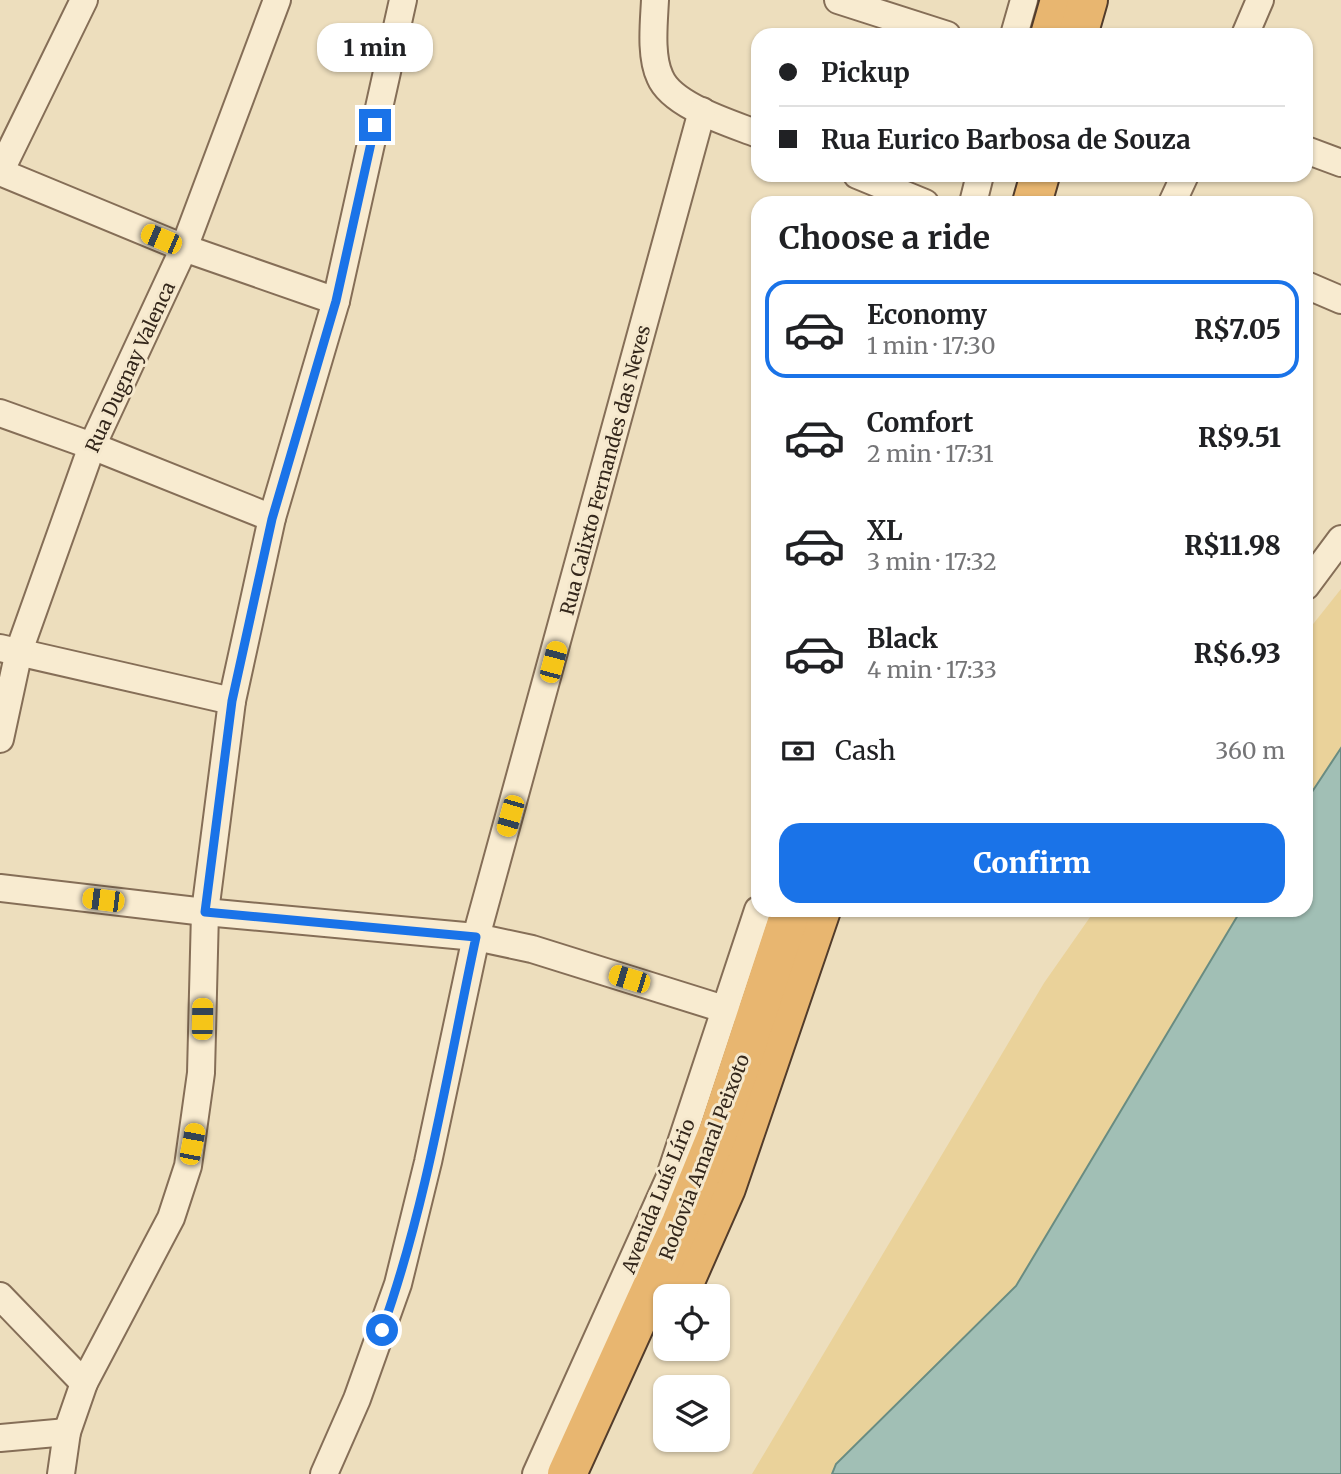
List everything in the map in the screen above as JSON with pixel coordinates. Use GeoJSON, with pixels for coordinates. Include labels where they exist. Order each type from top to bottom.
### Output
{"type":"FeatureCollection","features":[{"type":"Feature","properties":{"kind":"highway"},"geometry":{"type":"LineString","coordinates":[[1052,28],[1060,0]]}},
{"type":"Feature","properties":{"kind":"highway"},"geometry":{"type":"LineString","coordinates":[[1080,28],[1088,0]]}},
{"type":"Feature","properties":{"kind":"highway","name":"Rodovia Amaral Peixoto"},"geometry":{"type":"LineString","coordinates":[[567,1474],[681,1223],[718,1132],[789,917]]}},
{"type":"Feature","properties":{"kind":"highway","name":"Rodovia Amaral Peixoto"},"geometry":{"type":"LineString","coordinates":[[684,1284],[699,1254],[750,1124],[819,917]]}},
{"type":"Feature","properties":{"kind":"highway"},"geometry":{"type":"LineString","coordinates":[[590,1474],[653,1347]]}},
{"type":"Feature","properties":{"kind":"street"},"geometry":{"type":"LineString","coordinates":[[84,0],[0,172],[184,248],[336,301]]}},
{"type":"Feature","properties":{"kind":"street","name":"Rua Dugnay Valenca"},"geometry":{"type":"LineString","coordinates":[[0,739],[9,650],[92,446],[184,248],[277,0]]}},
{"type":"Feature","properties":{"kind":"street"},"geometry":{"type":"LineString","coordinates":[[61,1474],[67,1432],[84,1383],[171,1218],[188,1166],[201,1073],[205,912],[232,701],[272,519],[336,301],[403,0]]}},
{"type":"Feature","properties":{"kind":"street"},"geometry":{"type":"LineString","coordinates":[[655,0],[655,46],[660,77],[674,95],[702,111],[751,131]]}},
{"type":"Feature","properties":{"kind":"street"},"geometry":{"type":"LineString","coordinates":[[838,0],[925,28]]}},
{"type":"Feature","properties":{"kind":"street"},"geometry":{"type":"LineString","coordinates":[[1016,28],[1024,0]]}},
{"type":"Feature","properties":{"kind":"street"},"geometry":{"type":"LineString","coordinates":[[1248,28],[1260,0]]}},
{"type":"Feature","properties":{"kind":"street","name":"Rua Calixto Fernandes das Neves"},"geometry":{"type":"LineString","coordinates":[[324,1474],[357,1399],[398,1284],[431,1149],[476,937],[702,111]]}},
{"type":"Feature","properties":{"kind":"street"},"geometry":{"type":"LineString","coordinates":[[1313,153],[1341,163]]}},
{"type":"Feature","properties":{"kind":"street"},"geometry":{"type":"LineString","coordinates":[[874,182],[908,196]]}},
{"type":"Feature","properties":{"kind":"street"},"geometry":{"type":"LineString","coordinates":[[1313,288],[1341,300]]}},
{"type":"Feature","properties":{"kind":"street"},"geometry":{"type":"LineString","coordinates":[[0,413],[92,446],[272,519]]}},
{"type":"Feature","properties":{"kind":"street"},"geometry":{"type":"LineString","coordinates":[[1313,577],[1341,539]]}},
{"type":"Feature","properties":{"kind":"street"},"geometry":{"type":"LineString","coordinates":[[9,650],[232,701]]}},
{"type":"Feature","properties":{"kind":"street"},"geometry":{"type":"LineString","coordinates":[[0,888],[205,912],[476,937],[532,950],[727,1010]]}},
{"type":"Feature","properties":{"kind":"street","name":"Avenida Luís Lírio"},"geometry":{"type":"LineString","coordinates":[[536,1474],[669,1179],[756,917]]}},
{"type":"Feature","properties":{"kind":"street"},"geometry":{"type":"LineString","coordinates":[[0,1296],[84,1383]]}},
{"type":"Feature","properties":{"kind":"street"},"geometry":{"type":"LineString","coordinates":[[0,1438],[67,1432]]}},
{"type":"Feature","properties":{"kind":"sand"},"geometry":{"type":"Polygon","coordinates":[[[1341,589],[1341,748],[1313,790],[1313,624],[1341,589]]]}},
{"type":"Feature","properties":{"kind":"sand"},"geometry":{"type":"Polygon","coordinates":[[[1090,917],[1237,917],[1016,1286],[836,1464],[832,1474],[752,1474],[1044,983],[1090,917]]]}},
{"type":"Feature","properties":{"kind":"water"},"geometry":{"type":"Polygon","coordinates":[[[1341,748],[1341,1474],[832,1474],[836,1464],[1016,1286],[1237,917],[1313,917],[1313,790],[1341,748]]]}},
{"type":"Feature","properties":{"kind":"route"},"geometry":{"type":"LineString","coordinates":[[375,125],[336,301],[272,519],[232,701],[205,912],[476,937],[428,1162],[398,1284],[382,1330]]}}]}
